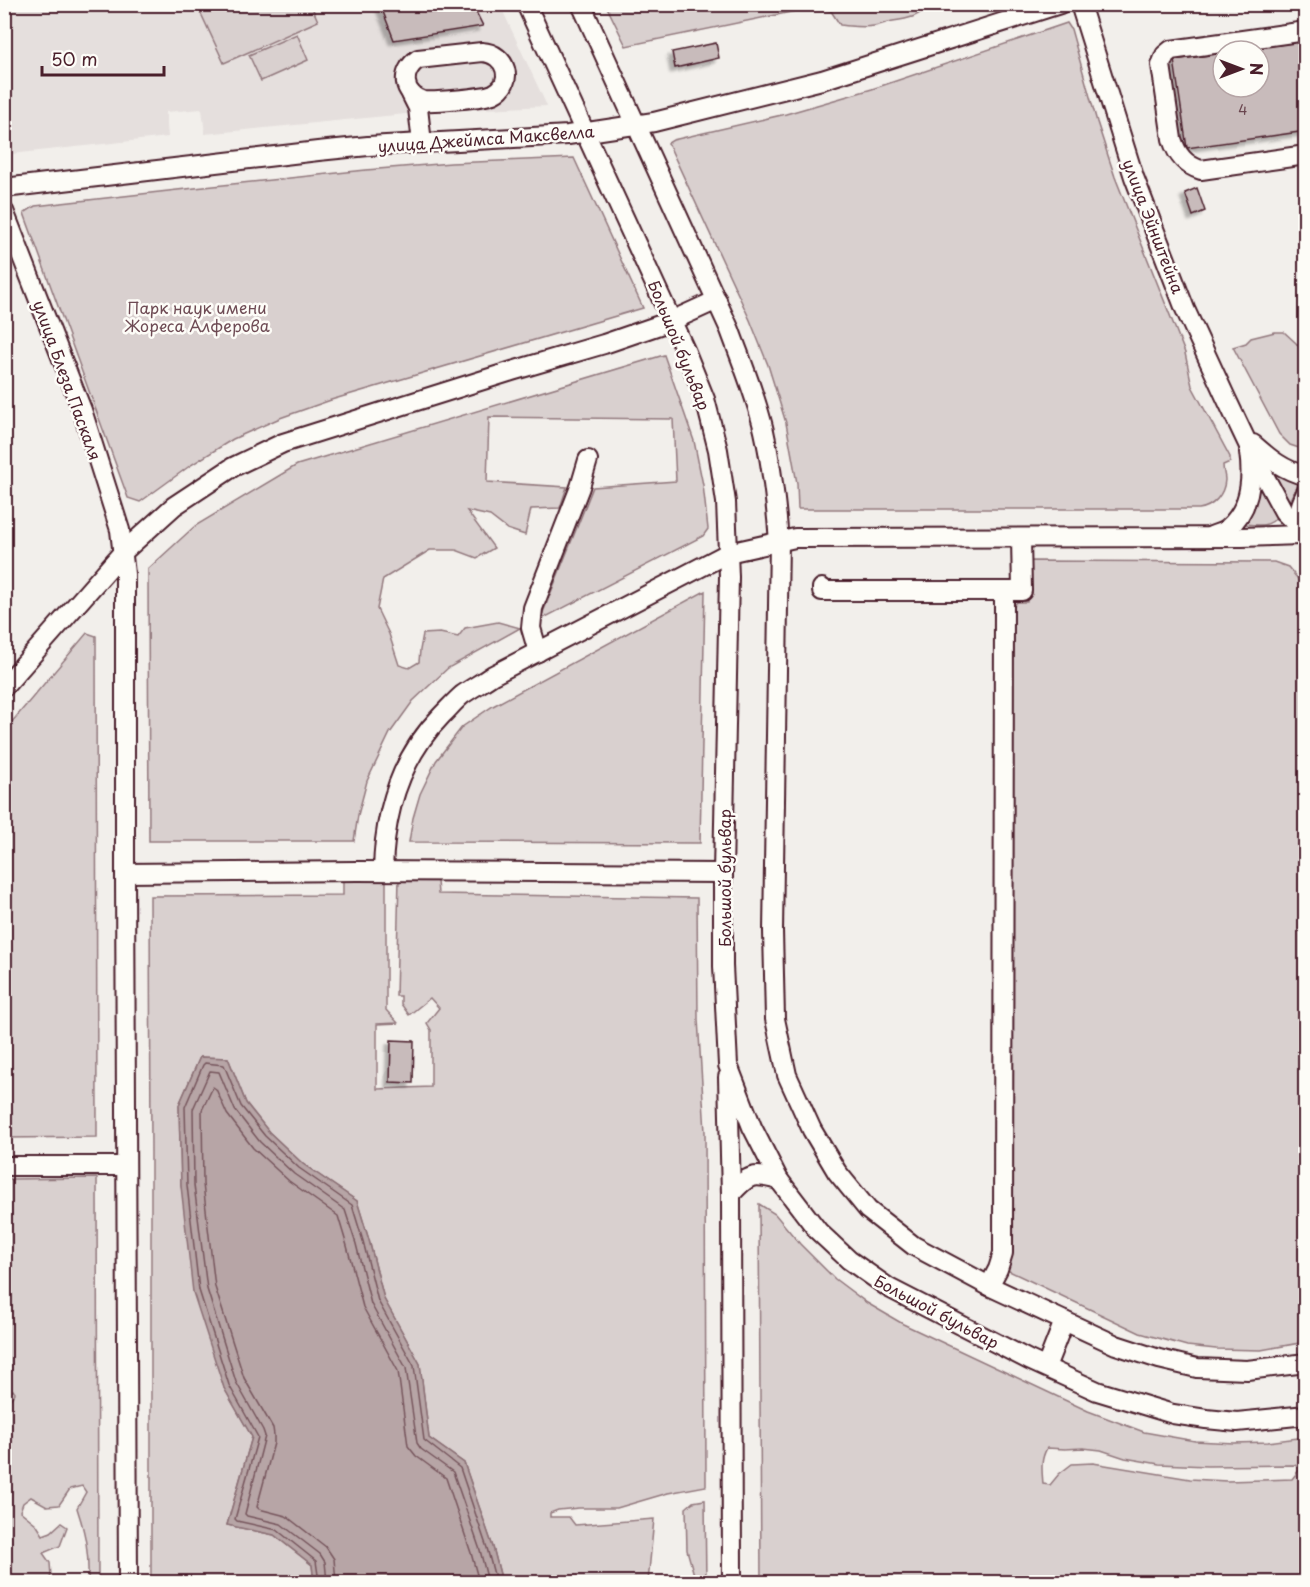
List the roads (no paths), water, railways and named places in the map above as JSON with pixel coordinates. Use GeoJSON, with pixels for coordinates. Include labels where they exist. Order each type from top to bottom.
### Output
{"type":"FeatureCollection","features":[{"type":"Feature","properties":{"kind":"street","name":"Большой бульвар"},"geometry":{"type":"LineString","coordinates":[[526,4],[705,399],[718,450],[726,502],[729,577],[723,873],[723,966],[728,1065],[752,1127],[779,1180],[818,1231],[849,1260],[888,1288],[1029,1360],[1097,1390],[1173,1414],[1237,1422],[1305,1414]]}},
{"type":"Feature","properties":{"kind":"street"},"geometry":{"type":"LineString","coordinates":[[581,4],[730,330],[764,429],[774,489],[779,541],[772,931],[775,1019],[787,1075],[812,1130],[837,1172],[868,1210],[914,1246],[989,1286],[1116,1345],[1159,1359],[1197,1368],[1247,1370],[1305,1363]]}},
{"type":"Feature","properties":{"kind":"street","name":"улица Джеймса Максвелла"},"geometry":{"type":"LineString","coordinates":[[4,188],[318,151],[568,135],[654,122],[822,80],[1060,4]]}},
{"type":"Feature","properties":{"kind":"street","name":"улица Эйнштейна"},"geometry":{"type":"LineString","coordinates":[[1080,4],[1134,177],[1185,309],[1254,456],[1284,512],[1302,535]]}},
{"type":"Feature","properties":{"kind":"street"},"geometry":{"type":"LineString","coordinates":[[1297,36],[1172,50],[1165,55],[1161,65],[1172,139],[1179,156],[1188,164],[1202,170],[1305,155]]}},
{"type":"Feature","properties":{"kind":"street"},"geometry":{"type":"LineString","coordinates":[[411,94],[430,102],[486,96],[493,94],[503,85],[506,71],[500,59],[489,52],[425,57],[413,63],[406,75],[407,88],[418,108],[422,126],[422,143]]}},
{"type":"Feature","properties":{"kind":"street","name":"улица Блеза Паскаля"},"geometry":{"type":"LineString","coordinates":[[4,211],[82,410],[120,530],[123,552],[128,1582]]}},
{"type":"Feature","properties":{"kind":"street"},"geometry":{"type":"LineString","coordinates":[[4,687],[123,552],[174,506],[233,467],[283,443],[604,344],[671,321],[717,300]]}},
{"type":"Feature","properties":{"kind":"street"},"geometry":{"type":"LineString","coordinates":[[1247,439],[1277,464],[1305,476]]}},
{"type":"Feature","properties":{"kind":"street"},"geometry":{"type":"LineString","coordinates":[[1210,537],[1227,529],[1247,504],[1250,489],[1250,459],[1247,439]]}},
{"type":"Feature","properties":{"kind":"street"},"geometry":{"type":"LineString","coordinates":[[538,652],[531,628],[533,608],[580,487],[588,460]]}},
{"type":"Feature","properties":{"kind":"street"},"geometry":{"type":"LineString","coordinates":[[382,871],[383,845],[390,807],[406,764],[429,729],[460,696],[493,675],[728,553],[795,538],[1302,535],[1298,516],[1305,493]]}},
{"type":"Feature","properties":{"kind":"street"},"geometry":{"type":"LineString","coordinates":[[822,588],[822,591],[982,588],[1022,591],[1021,538]]}},
{"type":"Feature","properties":{"kind":"street"},"geometry":{"type":"LineString","coordinates":[[989,1286],[1003,1253],[1004,591]]}},
{"type":"Feature","properties":{"kind":"street"},"geometry":{"type":"LineString","coordinates":[[126,873],[382,871],[723,873]]}},
{"type":"Feature","properties":{"kind":"street"},"geometry":{"type":"LineString","coordinates":[[728,1065],[731,1194],[732,1582]]}},
{"type":"Feature","properties":{"kind":"street"},"geometry":{"type":"LineString","coordinates":[[4,1166],[126,1166]]}},
{"type":"Feature","properties":{"kind":"street"},"geometry":{"type":"LineString","coordinates":[[731,1194],[744,1179],[753,1176],[779,1180]]}},
{"type":"Feature","properties":{"kind":"street"},"geometry":{"type":"LineString","coordinates":[[1046,1367],[1064,1321]]}},
{"type":"Feature","properties":{"kind":"water"},"geometry":{"type":"Polygon","coordinates":[[[200,1057],[228,1058],[246,1103],[269,1132],[303,1164],[357,1201],[384,1299],[420,1364],[429,1438],[464,1463],[493,1547],[502,1582],[314,1582],[312,1565],[274,1535],[227,1525],[252,1437],[224,1388],[193,1292],[181,1186],[179,1105],[200,1057]]]}},
{"type":"Feature","properties":{"kind":"park label","name":"Парк наук имени Жореса Алферова"},"geometry":{"type":"Point","coordinates":[197,316]}}]}
